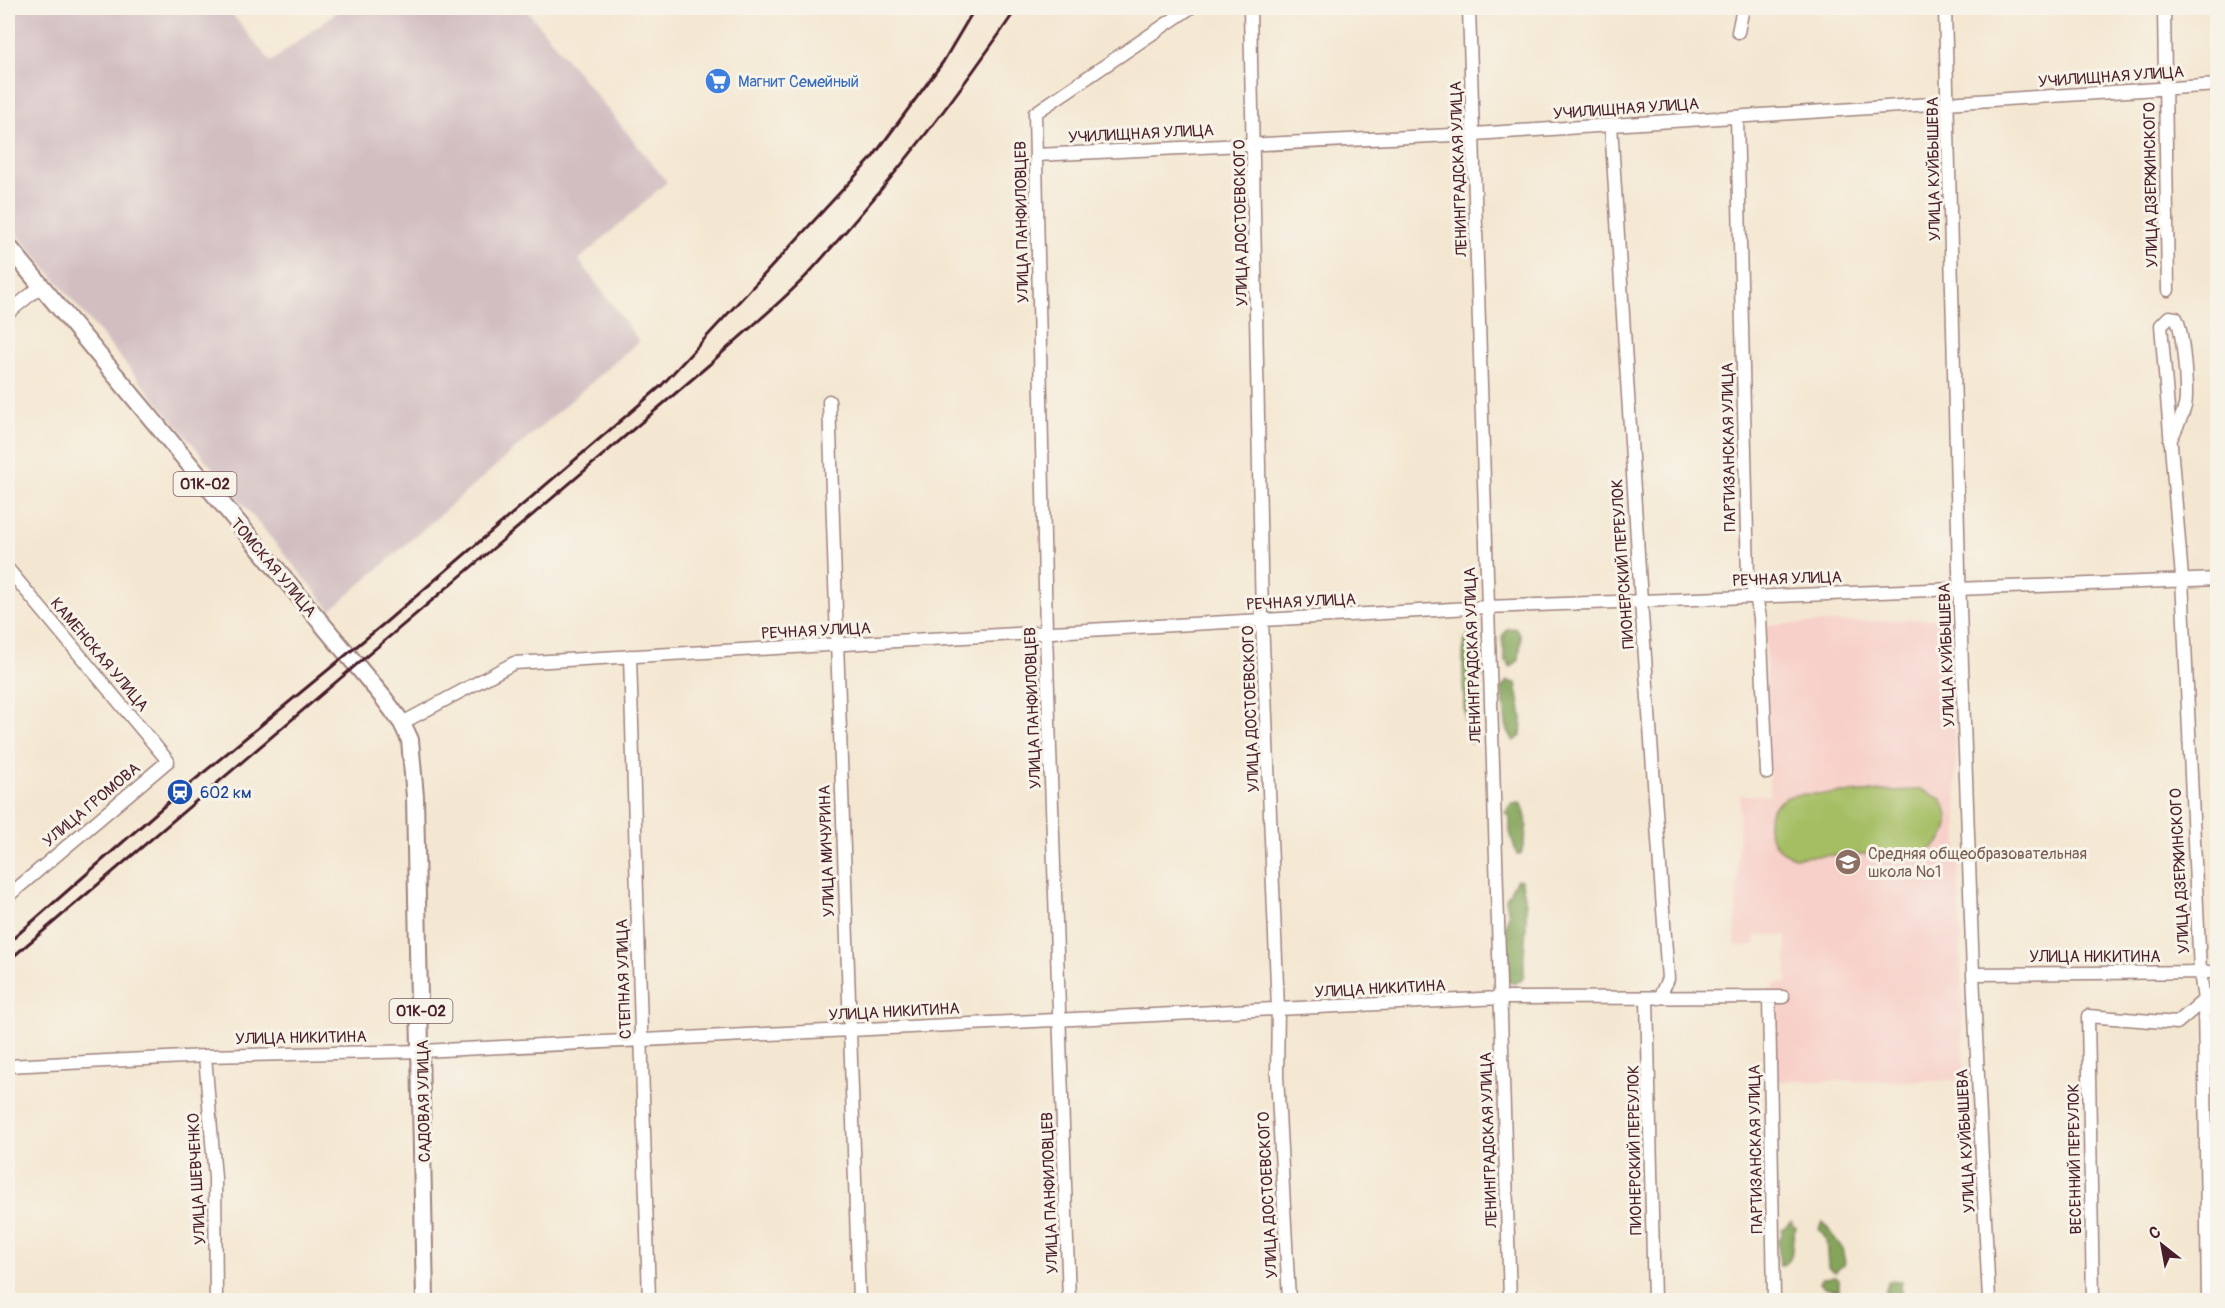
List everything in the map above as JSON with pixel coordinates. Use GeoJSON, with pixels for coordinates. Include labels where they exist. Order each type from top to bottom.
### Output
{"type":"FeatureCollection","features":[{"type":"Feature","properties":{"kind":"main road","name":"ТОМСКАЯ УЛИЦА"},"geometry":{"type":"LineString","coordinates":[[8,246],[402,723]]}},
{"type":"Feature","properties":{"kind":"main road","name":"САДОВАЯ УЛИЦА"},"geometry":{"type":"LineString","coordinates":[[402,723],[410,740],[415,797],[426,1300]]}},
{"type":"Feature","properties":{"kind":"street","name":"УЛИЦА ПАНФИЛОВЦЕВ"},"geometry":{"type":"LineString","coordinates":[[1070,1300],[1046,633],[1035,113],[1190,8]]}},
{"type":"Feature","properties":{"kind":"street","name":"УЛИЦА ДОСТОЕВСКОГО"},"geometry":{"type":"LineString","coordinates":[[1250,8],[1255,144],[1263,620],[1278,1009],[1277,1075],[1289,1300]]}},
{"type":"Feature","properties":{"kind":"street","name":"ЛЕНИНГРАДСКАЯ УЛИЦА"},"geometry":{"type":"LineString","coordinates":[[1469,8],[1510,1300]]}},
{"type":"Feature","properties":{"kind":"street"},"geometry":{"type":"LineString","coordinates":[[1738,32],[1743,8]]}},
{"type":"Feature","properties":{"kind":"street","name":"УЛИЦА КУЙБЫШЕВА"},"geometry":{"type":"LineString","coordinates":[[1946,8],[1960,587],[1973,974],[1989,1300]]}},
{"type":"Feature","properties":{"kind":"street","name":"УЛИЦА ДЗЕРЖИНСКОГО"},"geometry":{"type":"LineString","coordinates":[[2164,8],[2168,291]]}},
{"type":"Feature","properties":{"kind":"street","name":"УЧИЛИЩНАЯ УЛИЦА"},"geometry":{"type":"LineString","coordinates":[[1036,154],[1474,134],[2217,85]]}},
{"type":"Feature","properties":{"kind":"street","name":"ПАРТИЗАНСКАЯ УЛИЦА"},"geometry":{"type":"LineString","coordinates":[[1737,117],[1748,577],[1756,596],[1767,773]]}},
{"type":"Feature","properties":{"kind":"street","name":"ПИОНЕРСКИЙ ПЕРЕУЛОК"},"geometry":{"type":"LineString","coordinates":[[1611,125],[1668,980],[1653,998],[1654,1300]]}},
{"type":"Feature","properties":{"kind":"street"},"geometry":{"type":"LineString","coordinates":[[8,313],[41,286]]}},
{"type":"Feature","properties":{"kind":"street","name":"УЛИЦА ДЗЕРЖИНСКОГО"},"geometry":{"type":"LineString","coordinates":[[2170,441],[2185,405],[2180,324],[2176,318],[2169,317],[2161,325],[2170,441],[2182,578],[2200,972],[2204,1000],[2208,1300]]}},
{"type":"Feature","properties":{"kind":"street","name":"УЛИЦА МИЧУРИНА"},"geometry":{"type":"LineString","coordinates":[[828,401],[859,1300]]}},
{"type":"Feature","properties":{"kind":"street","name":"КАМЕНСКАЯ УЛИЦА"},"geometry":{"type":"LineString","coordinates":[[8,569],[168,761]]}},
{"type":"Feature","properties":{"kind":"street","name":"РЕЧНАЯ УЛИЦА"},"geometry":{"type":"LineString","coordinates":[[402,723],[514,663],[1487,607],[2182,578],[2217,579]]}},
{"type":"Feature","properties":{"kind":"street","name":"СТЕПНАЯ УЛИЦА"},"geometry":{"type":"LineString","coordinates":[[630,656],[649,1300]]}},
{"type":"Feature","properties":{"kind":"street","name":"УЛИЦА ГРОМОВА"},"geometry":{"type":"LineString","coordinates":[[8,896],[168,761]]}},
{"type":"Feature","properties":{"kind":"street","name":"УЛИЦА НИКИТИНА"},"geometry":{"type":"LineString","coordinates":[[1973,974],[2217,972]]}},
{"type":"Feature","properties":{"kind":"street","name":"ПАРТИЗАНСКАЯ УЛИЦА"},"geometry":{"type":"LineString","coordinates":[[1769,997],[1774,1300]]}},
{"type":"Feature","properties":{"kind":"street","name":"УЛИЦА НИКИТИНА"},"geometry":{"type":"LineString","coordinates":[[8,1066],[205,1056],[422,1051],[1500,998],[1783,997]]}},
{"type":"Feature","properties":{"kind":"street","name":"ВЕСЕННИЙ ПЕРЕУЛОК"},"geometry":{"type":"LineString","coordinates":[[2093,1300],[2088,1016],[2177,1023],[2204,1000]]}},
{"type":"Feature","properties":{"kind":"street","name":"УЛИЦА ШЕВЧЕНКО"},"geometry":{"type":"LineString","coordinates":[[205,1056],[215,1178],[216,1300]]}},
{"type":"Feature","properties":{"kind":"shaded area"},"geometry":{"type":"Polygon","coordinates":[[[8,8],[227,8],[271,62],[342,8],[525,8],[667,182],[579,260],[639,341],[331,610],[8,223],[8,8]]]}},
{"type":"Feature","properties":{"kind":"shaded area","name":"Средняя общеобразовательная школа №1"},"geometry":{"type":"Polygon","coordinates":[[[1952,618],[1964,1081],[1775,1081],[1773,984],[1787,983],[1786,936],[1755,936],[1756,945],[1735,946],[1740,795],[1770,795],[1765,625],[1952,618]]]}},
{"type":"Feature","properties":{"kind":"green space"},"geometry":{"type":"Polygon","coordinates":[[[1515,628],[1521,639],[1519,660],[1511,667],[1505,660],[1502,637],[1507,629],[1515,628]]]}},
{"type":"Feature","properties":{"kind":"green space"},"geometry":{"type":"Polygon","coordinates":[[[1472,631],[1477,656],[1479,702],[1474,742],[1470,743],[1464,711],[1463,652],[1464,642],[1472,631]]]}},
{"type":"Feature","properties":{"kind":"green space"},"geometry":{"type":"Polygon","coordinates":[[[1507,681],[1516,683],[1522,717],[1521,736],[1514,741],[1507,728],[1501,689],[1507,681]]]}},
{"type":"Feature","properties":{"kind":"green space"},"geometry":{"type":"Polygon","coordinates":[[[1922,790],[1941,799],[1948,814],[1947,830],[1944,836],[1933,847],[1925,851],[1795,857],[1785,853],[1777,846],[1768,829],[1771,811],[1788,797],[1806,794],[1922,790]]]}},
{"type":"Feature","properties":{"kind":"green space"},"geometry":{"type":"Polygon","coordinates":[[[1520,803],[1526,815],[1526,828],[1521,854],[1517,855],[1510,832],[1510,817],[1505,813],[1511,804],[1520,803]]]}},
{"type":"Feature","properties":{"kind":"green space"},"geometry":{"type":"Polygon","coordinates":[[[1517,879],[1521,880],[1526,917],[1524,975],[1522,980],[1514,984],[1506,980],[1503,962],[1506,924],[1509,915],[1506,899],[1517,879]]]}},
{"type":"Feature","properties":{"kind":"green space"},"geometry":{"type":"Polygon","coordinates":[[[1791,1222],[1796,1228],[1791,1255],[1786,1264],[1780,1266],[1778,1242],[1783,1234],[1782,1229],[1791,1222]]]}},
{"type":"Feature","properties":{"kind":"green space"},"geometry":{"type":"Polygon","coordinates":[[[1823,1222],[1842,1248],[1845,1263],[1835,1272],[1828,1267],[1826,1239],[1819,1229],[1823,1222]]]}},
{"type":"Feature","properties":{"kind":"green space"},"geometry":{"type":"Polygon","coordinates":[[[1836,1277],[1839,1280],[1839,1291],[1824,1287],[1820,1283],[1822,1278],[1836,1277]]]}},
{"type":"Feature","properties":{"kind":"green space"},"geometry":{"type":"Polygon","coordinates":[[[1889,1281],[1902,1281],[1900,1300],[1882,1300],[1889,1281]]]}},
{"type":"Feature","properties":{"kind":"railway"},"geometry":{"type":"LineString","coordinates":[[8,943],[180,792],[386,622],[661,386],[872,158],[943,62],[975,8]]}},
{"type":"Feature","properties":{"kind":"railway"},"geometry":{"type":"LineString","coordinates":[[8,961],[710,364],[785,297],[808,274],[891,178],[943,111],[1017,8]]}},
{"type":"Feature","properties":{"kind":"place","name":"Магнит Семейный"},"geometry":{"type":"Point","coordinates":[718,81]}},
{"type":"Feature","properties":{"kind":"place","name":"602 км"},"geometry":{"type":"Point","coordinates":[180,792]}},
{"type":"Feature","properties":{"kind":"place","name":"Средняя общеобразовательная школа №1"},"geometry":{"type":"Point","coordinates":[1848,862]}}]}
